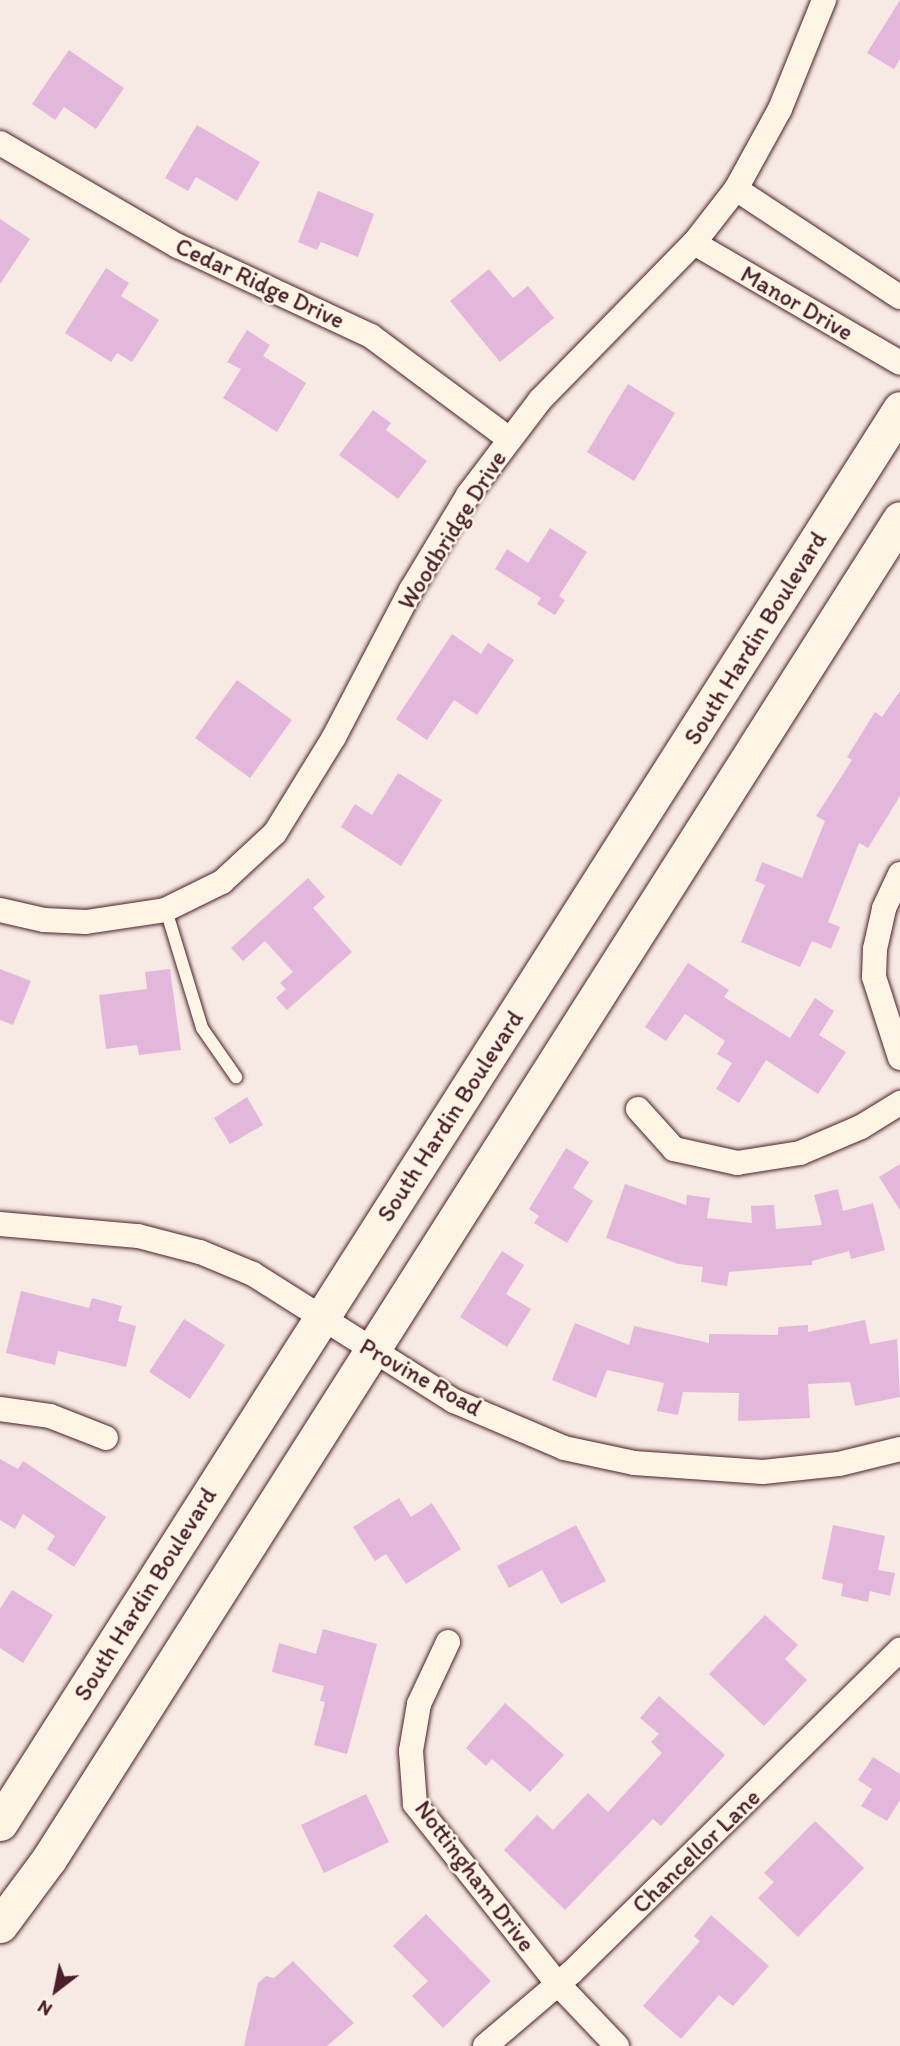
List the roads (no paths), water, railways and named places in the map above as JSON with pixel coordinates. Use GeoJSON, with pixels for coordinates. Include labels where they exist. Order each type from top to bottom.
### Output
{"type":"FeatureCollection","features":[{"type":"Feature","properties":{"kind":"main road","name":"South Hardin Boulevard"},"geometry":{"type":"LineString","coordinates":[[0,1823],[900,409]]}},
{"type":"Feature","properties":{"kind":"main road"},"geometry":{"type":"LineString","coordinates":[[0,1926],[56,1848],[900,519]]}},
{"type":"Feature","properties":{"kind":"street","name":"Woodbridge Drive"},"geometry":{"type":"LineString","coordinates":[[0,910],[44,920],[86,922],[166,910],[222,882],[275,833],[334,737],[411,590],[468,495],[509,439],[581,354],[694,243],[736,189],[780,109],[824,0]]}},
{"type":"Feature","properties":{"kind":"street","name":"Cedar Ridge Drive"},"geometry":{"type":"LineString","coordinates":[[0,143],[178,246],[371,336],[509,439]]}},
{"type":"Feature","properties":{"kind":"street"},"geometry":{"type":"LineString","coordinates":[[736,189],[900,297]]}},
{"type":"Feature","properties":{"kind":"street","name":"Manor Drive"},"geometry":{"type":"LineString","coordinates":[[694,243],[900,363]]}},
{"type":"Feature","properties":{"kind":"street"},"geometry":{"type":"LineString","coordinates":[[900,874],[884,909],[874,968],[883,1013],[900,1058]]}},
{"type":"Feature","properties":{"kind":"street"},"geometry":{"type":"LineString","coordinates":[[638,1109],[674,1149],[737,1163],[800,1153],[861,1127],[900,1103]]}},
{"type":"Feature","properties":{"kind":"street","name":"Provine Road"},"geometry":{"type":"LineString","coordinates":[[0,1224],[138,1236],[200,1252],[253,1274],[454,1401],[564,1448],[634,1463],[763,1472],[839,1464],[900,1449]]}},
{"type":"Feature","properties":{"kind":"street"},"geometry":{"type":"LineString","coordinates":[[0,1409],[50,1416],[106,1438]]}},
{"type":"Feature","properties":{"kind":"street","name":"Nottingham Drive"},"geometry":{"type":"LineString","coordinates":[[449,1642],[419,1704],[411,1751],[415,1804],[557,1983],[617,2046]]}},
{"type":"Feature","properties":{"kind":"street","name":"Chancellor Lane"},"geometry":{"type":"LineString","coordinates":[[485,2046],[557,1983],[900,1650]]}},
{"type":"Feature","properties":{"kind":"lane"},"geometry":{"type":"LineString","coordinates":[[166,910],[202,1028],[236,1077]]}}]}
